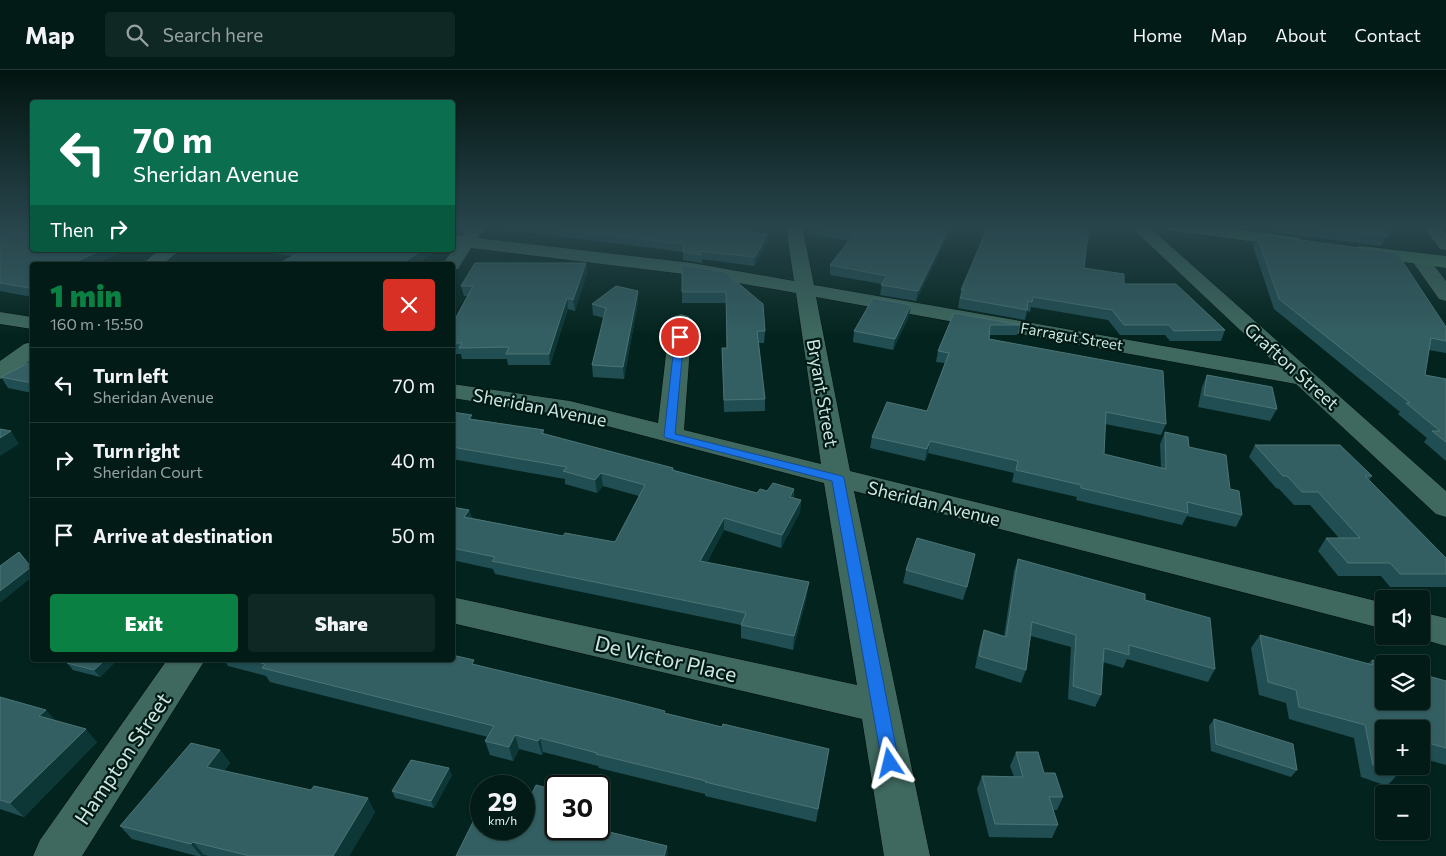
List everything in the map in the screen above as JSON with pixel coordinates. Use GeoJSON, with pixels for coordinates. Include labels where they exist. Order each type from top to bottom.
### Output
{"type":"FeatureCollection","features":[{"type":"Feature","properties":{"kind":"street","name":"Farragut Street"},"geometry":{"type":"LineString","coordinates":[[654,263],[1305,378]]}},
{"type":"Feature","properties":{"kind":"street","name":"Bryant Street"},"geometry":{"type":"LineString","coordinates":[[800,263],[907,856]]}},
{"type":"Feature","properties":{"kind":"street","name":"Grafton Street"},"geometry":{"type":"LineString","coordinates":[[1178,263],[1446,506]]}},
{"type":"Feature","properties":{"kind":"street"},"geometry":{"type":"LineString","coordinates":[[1422,263],[1446,295]]}},
{"type":"Feature","properties":{"kind":"street"},"geometry":{"type":"LineString","coordinates":[[0,318],[30,323]]}},
{"type":"Feature","properties":{"kind":"street"},"geometry":{"type":"LineString","coordinates":[[670,436],[681,320]]}},
{"type":"Feature","properties":{"kind":"street"},"geometry":{"type":"LineString","coordinates":[[0,372],[30,350]]}},
{"type":"Feature","properties":{"kind":"street","name":"Sheridan Avenue"},"geometry":{"type":"LineString","coordinates":[[455,391],[570,409],[670,436],[1375,614]]}},
{"type":"Feature","properties":{"kind":"street","name":"De Victor Place"},"geometry":{"type":"LineString","coordinates":[[455,611],[880,707]]}},
{"type":"Feature","properties":{"kind":"street"},"geometry":{"type":"LineString","coordinates":[[1430,628],[1446,632]]}},
{"type":"Feature","properties":{"kind":"street","name":"Hampton Street"},"geometry":{"type":"LineString","coordinates":[[56,856],[186,662]]}},
{"type":"Feature","properties":{"kind":"building"},"geometry":{"type":"Polygon","coordinates":[[[0,263],[30,263],[30,288],[0,283],[0,263]]]}},
{"type":"Feature","properties":{"kind":"building"},"geometry":{"type":"Polygon","coordinates":[[[475,263],[586,263],[573,300],[567,298],[549,354],[506,354],[509,347],[459,348],[462,343],[455,343],[455,319],[473,286],[461,286],[475,263]]]}},
{"type":"Feature","properties":{"kind":"building"},"geometry":{"type":"Polygon","coordinates":[[[832,263],[932,263],[918,291],[881,285],[887,276],[830,265],[832,263]]]}},
{"type":"Feature","properties":{"kind":"building"},"geometry":{"type":"Polygon","coordinates":[[[973,263],[1085,263],[1084,268],[1124,274],[1124,284],[1176,284],[1225,330],[1174,331],[1169,325],[1124,325],[1112,310],[1033,297],[1032,302],[1028,301],[1027,310],[960,298],[964,290],[961,290],[973,263]]]}},
{"type":"Feature","properties":{"kind":"building"},"geometry":{"type":"Polygon","coordinates":[[[1266,263],[1403,263],[1446,327],[1446,341],[1431,338],[1425,375],[1446,379],[1446,442],[1432,431],[1440,431],[1406,403],[1410,403],[1279,299],[1266,263]]]}},
{"type":"Feature","properties":{"kind":"building"},"geometry":{"type":"Polygon","coordinates":[[[682,265],[725,272],[763,304],[765,331],[757,331],[765,399],[724,400],[722,348],[727,348],[726,292],[682,292],[682,265]]]}},
{"type":"Feature","properties":{"kind":"building"},"geometry":{"type":"Polygon","coordinates":[[[616,286],[638,291],[623,367],[592,365],[606,308],[592,304],[616,286]]]}},
{"type":"Feature","properties":{"kind":"building"},"geometry":{"type":"Polygon","coordinates":[[[873,298],[911,305],[895,339],[854,331],[873,298]]]}},
{"type":"Feature","properties":{"kind":"building"},"geometry":{"type":"Polygon","coordinates":[[[954,313],[1020,325],[990,325],[989,339],[1163,371],[1166,424],[1106,412],[1104,454],[1166,469],[1165,432],[1188,437],[1189,447],[1226,455],[1230,489],[1239,491],[1242,515],[1187,502],[1188,513],[1081,488],[1081,485],[1016,470],[1018,461],[930,441],[927,449],[872,437],[887,402],[927,411],[949,353],[938,351],[954,313]]]}},
{"type":"Feature","properties":{"kind":"building"},"geometry":{"type":"Polygon","coordinates":[[[30,362],[30,383],[1,377],[30,362]]]}},
{"type":"Feature","properties":{"kind":"building"},"geometry":{"type":"Polygon","coordinates":[[[1207,375],[1272,387],[1277,409],[1204,395],[1207,375]]]}},
{"type":"Feature","properties":{"kind":"building"},"geometry":{"type":"Polygon","coordinates":[[[455,412],[472,415],[469,419],[544,430],[541,433],[673,468],[672,470],[757,493],[760,489],[767,491],[773,483],[794,489],[790,497],[801,500],[782,535],[724,518],[700,561],[809,582],[794,636],[741,625],[746,613],[492,561],[495,557],[455,549],[455,508],[469,510],[464,517],[563,536],[565,533],[615,542],[645,485],[601,473],[595,480],[563,471],[567,467],[455,448],[455,412]]]}},
{"type":"Feature","properties":{"kind":"building"},"geometry":{"type":"Polygon","coordinates":[[[0,429],[11,431],[0,438],[0,429]]]}},
{"type":"Feature","properties":{"kind":"building"},"geometry":{"type":"Polygon","coordinates":[[[1255,445],[1340,445],[1372,476],[1365,476],[1446,558],[1446,574],[1400,574],[1390,563],[1348,563],[1326,538],[1360,538],[1318,492],[1302,492],[1287,476],[1283,476],[1255,445]]]}},
{"type":"Feature","properties":{"kind":"building"},"geometry":{"type":"Polygon","coordinates":[[[917,538],[975,554],[967,587],[906,570],[917,538]]]}},
{"type":"Feature","properties":{"kind":"building"},"geometry":{"type":"Polygon","coordinates":[[[19,552],[30,568],[0,591],[0,566],[19,552]]]}},
{"type":"Feature","properties":{"kind":"building"},"geometry":{"type":"Polygon","coordinates":[[[1018,559],[1145,594],[1145,600],[1210,618],[1215,669],[1129,645],[1129,655],[1104,648],[1101,695],[1073,686],[1076,635],[1032,622],[1026,670],[979,656],[984,630],[1006,637],[1018,559]]]}},
{"type":"Feature","properties":{"kind":"building"},"geometry":{"type":"Polygon","coordinates":[[[1260,635],[1373,665],[1372,660],[1375,661],[1375,710],[1430,710],[1430,677],[1446,681],[1446,748],[1430,744],[1430,720],[1375,720],[1375,766],[1373,765],[1365,725],[1299,707],[1296,690],[1268,682],[1260,635]]]}},
{"type":"Feature","properties":{"kind":"building"},"geometry":{"type":"Polygon","coordinates":[[[455,656],[474,660],[472,664],[665,711],[664,713],[722,727],[723,724],[829,749],[818,809],[705,782],[540,738],[538,741],[515,735],[509,747],[485,741],[494,726],[262,668],[265,664],[258,662],[455,662],[455,656]]]}},
{"type":"Feature","properties":{"kind":"building"},"geometry":{"type":"Polygon","coordinates":[[[68,662],[103,662],[94,670],[68,662]]]}},
{"type":"Feature","properties":{"kind":"building"},"geometry":{"type":"Polygon","coordinates":[[[0,697],[46,710],[39,716],[86,729],[10,803],[0,800],[0,697]]]}},
{"type":"Feature","properties":{"kind":"building"},"geometry":{"type":"Polygon","coordinates":[[[1214,719],[1293,744],[1297,770],[1216,744],[1214,719]]]}},
{"type":"Feature","properties":{"kind":"building"},"geometry":{"type":"Polygon","coordinates":[[[191,743],[220,750],[207,767],[311,790],[314,786],[368,798],[333,856],[250,856],[193,842],[191,844],[120,826],[191,743]]]}},
{"type":"Feature","properties":{"kind":"building"},"geometry":{"type":"Polygon","coordinates":[[[1016,752],[1038,752],[1044,773],[1055,773],[1063,797],[1049,797],[1058,825],[995,824],[982,776],[1023,777],[1016,752]]]}},
{"type":"Feature","properties":{"kind":"building"},"geometry":{"type":"Polygon","coordinates":[[[411,760],[449,768],[431,801],[392,791],[411,760]]]}},
{"type":"Feature","properties":{"kind":"building"},"geometry":{"type":"Polygon","coordinates":[[[536,785],[545,787],[545,840],[610,840],[610,832],[667,846],[664,856],[456,856],[470,828],[470,840],[535,840],[536,785]]]}},
{"type":"Feature","properties":{"kind":"route"},"geometry":{"type":"LineString","coordinates":[[680,337],[670,436],[838,478],[890,763]]}}]}
